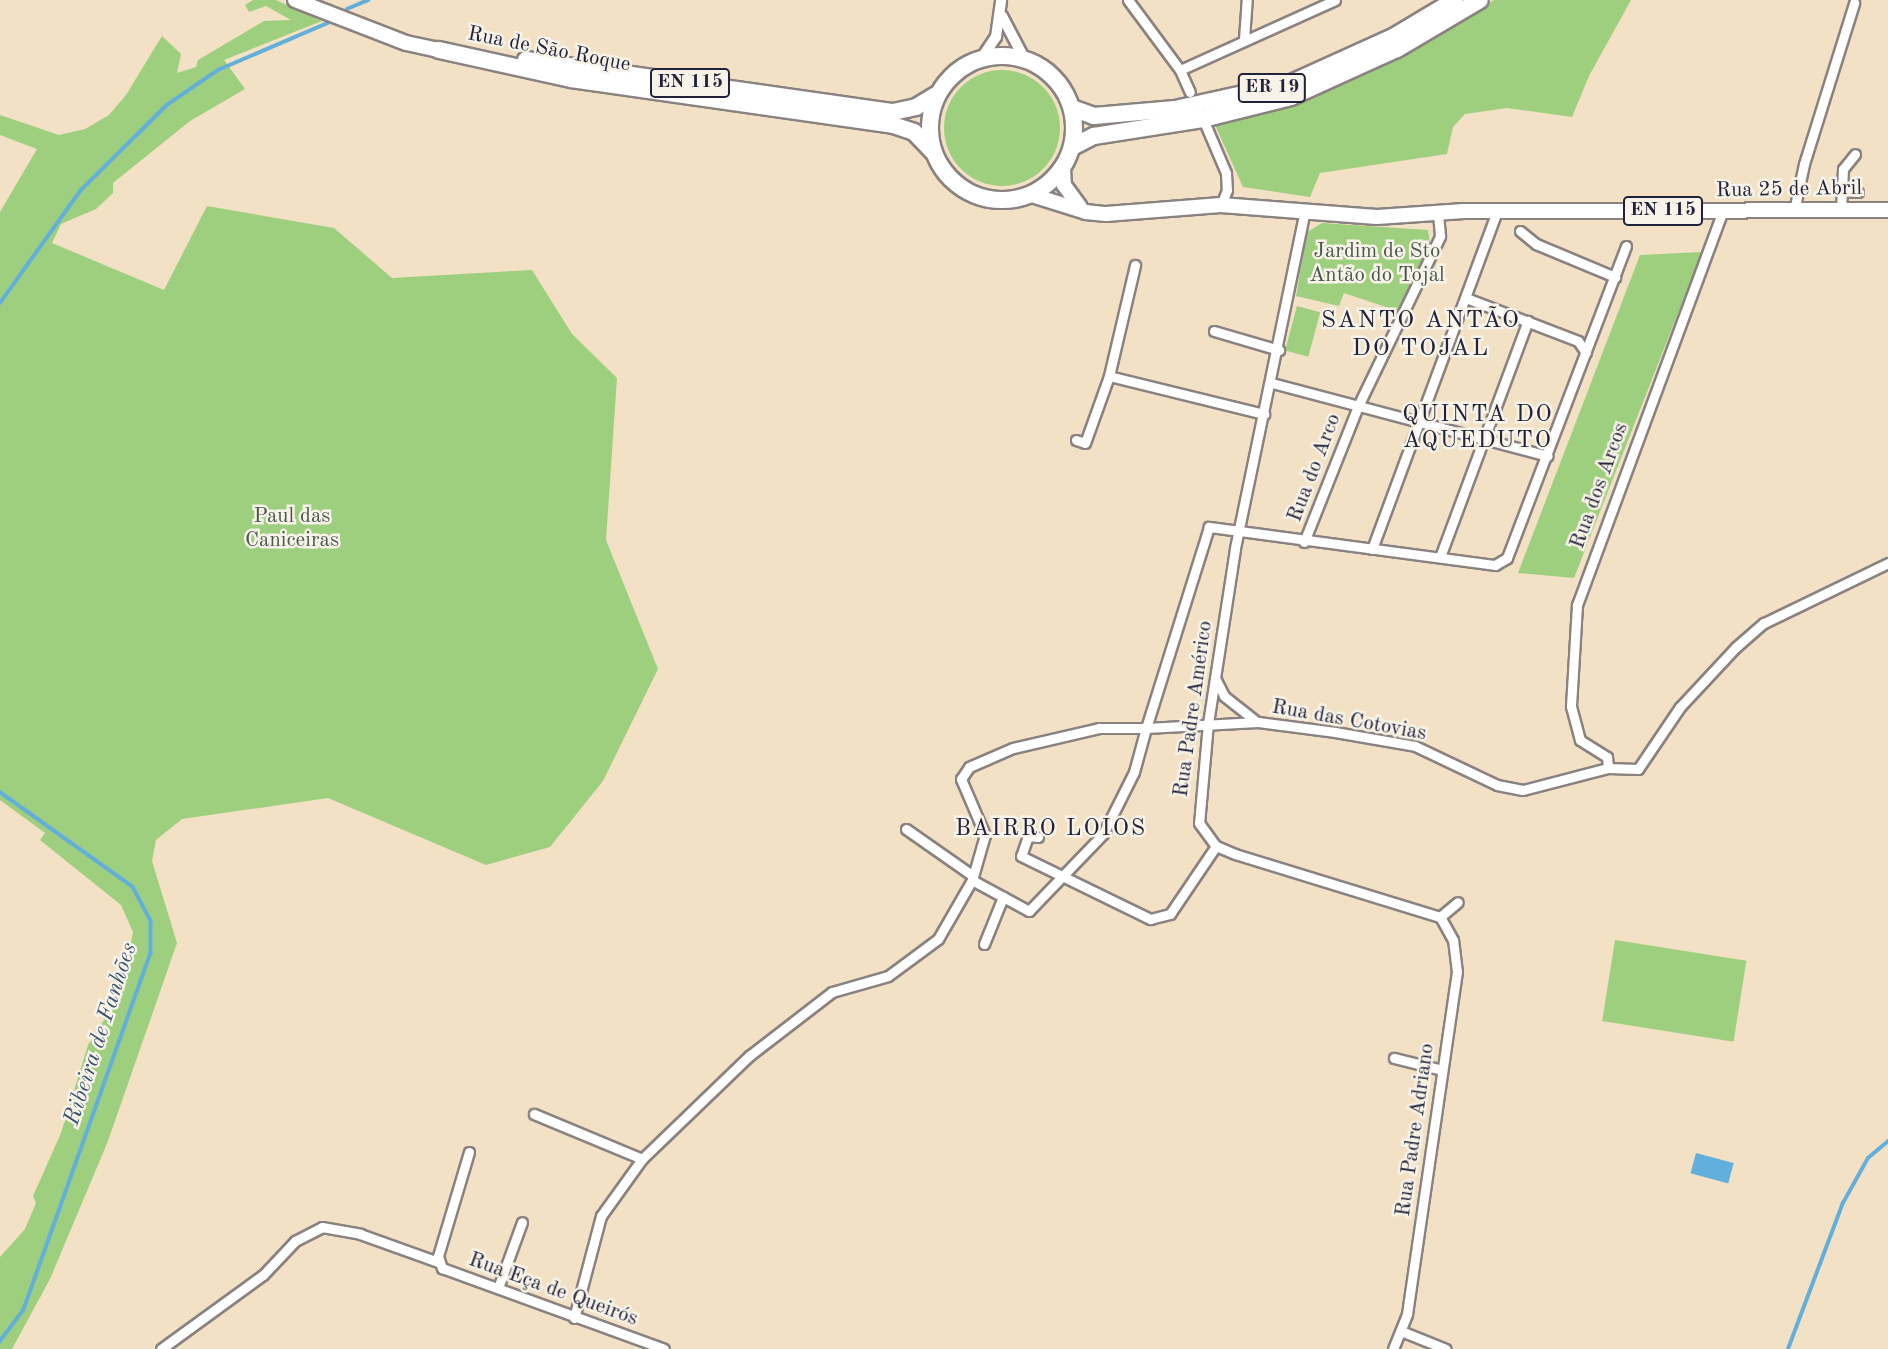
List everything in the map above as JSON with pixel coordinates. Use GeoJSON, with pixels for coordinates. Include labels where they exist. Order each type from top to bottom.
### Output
{"type":"FeatureCollection","features":[{"type":"Feature","properties":{"kind":"highway","name":"ER 19"},"geometry":{"type":"LineString","coordinates":[[1072,108],[1094,116],[1175,109],[1289,84],[1394,37],[1455,0]]}},
{"type":"Feature","properties":{"kind":"highway","name":"ER 19"},"geometry":{"type":"LineString","coordinates":[[1072,148],[1094,136],[1203,119],[1291,97],[1397,49],[1480,0]]}},
{"type":"Feature","properties":{"kind":"highway","name":"Rua de São Roque"},"geometry":{"type":"LineString","coordinates":[[439,50],[893,112],[916,107],[936,95]]}},
{"type":"Feature","properties":{"kind":"highway","name":"Rua de São Roque"},"geometry":{"type":"LineString","coordinates":[[439,50],[571,79],[893,125],[914,132],[934,153]]}},
{"type":"Feature","properties":{"kind":"highway"},"geometry":{"type":"LineString","coordinates":[[1024,58],[1061,86],[1072,108],[1072,148],[1063,168],[1032,195],[1005,200],[982,198],[962,188],[934,153],[929,134],[936,95],[951,75],[981,59],[1024,58]]}},
{"type":"Feature","properties":{"kind":"main road","name":"Rua de São Roque"},"geometry":{"type":"LineString","coordinates":[[295,0],[406,43],[439,50]]}},
{"type":"Feature","properties":{"kind":"main road"},"geometry":{"type":"LineString","coordinates":[[1063,168],[1071,200],[1086,212]]}},
{"type":"Feature","properties":{"kind":"main road","name":"EN 115"},"geometry":{"type":"LineString","coordinates":[[1032,195],[1086,212],[1221,205],[1377,217],[1438,212]]}},
{"type":"Feature","properties":{"kind":"main road","name":"Rua 25 de Abril"},"geometry":{"type":"LineString","coordinates":[[1438,212],[1888,210]]}},
{"type":"Feature","properties":{"kind":"street"},"geometry":{"type":"LineString","coordinates":[[981,59],[996,37],[1002,16],[1001,0]]}},
{"type":"Feature","properties":{"kind":"street"},"geometry":{"type":"LineString","coordinates":[[1128,0],[1180,70],[1190,92]]}},
{"type":"Feature","properties":{"kind":"street"},"geometry":{"type":"LineString","coordinates":[[1244,39],[1247,0]]}},
{"type":"Feature","properties":{"kind":"street"},"geometry":{"type":"LineString","coordinates":[[1180,70],[1335,0]]}},
{"type":"Feature","properties":{"kind":"street"},"geometry":{"type":"LineString","coordinates":[[1794,211],[1804,164],[1854,3]]}},
{"type":"Feature","properties":{"kind":"street"},"geometry":{"type":"LineString","coordinates":[[1002,16],[1024,58]]}},
{"type":"Feature","properties":{"kind":"street"},"geometry":{"type":"LineString","coordinates":[[1203,119],[1226,173],[1227,190],[1221,205]]}},
{"type":"Feature","properties":{"kind":"street"},"geometry":{"type":"LineString","coordinates":[[1841,211],[1843,169],[1855,154]]}},
{"type":"Feature","properties":{"kind":"street"},"geometry":{"type":"LineString","coordinates":[[1842,191],[1858,192]]}},
{"type":"Feature","properties":{"kind":"street","name":"Rua Padre Américo"},"geometry":{"type":"LineString","coordinates":[[1216,846],[1199,823],[1198,807],[1214,676],[1239,533],[1279,350],[1305,210]]}},
{"type":"Feature","properties":{"kind":"street"},"geometry":{"type":"LineString","coordinates":[[1373,549],[1497,211]]}},
{"type":"Feature","properties":{"kind":"street","name":"Rua do Arco"},"geometry":{"type":"LineString","coordinates":[[1304,542],[1358,406],[1440,236],[1438,212]]}},
{"type":"Feature","properties":{"kind":"street","name":"Rua dos Arcos"},"geometry":{"type":"LineString","coordinates":[[1608,768],[1607,757],[1580,740],[1572,706],[1577,605],[1722,212]]}},
{"type":"Feature","properties":{"kind":"street"},"geometry":{"type":"LineString","coordinates":[[1520,231],[1536,244],[1615,277]]}},
{"type":"Feature","properties":{"kind":"street"},"geometry":{"type":"LineString","coordinates":[[906,829],[972,878],[1029,911],[1065,878],[1103,834],[1134,772],[1162,664],[1209,527],[1304,542],[1503,562],[1548,456],[1626,246]]}},
{"type":"Feature","properties":{"kind":"street"},"geometry":{"type":"LineString","coordinates":[[1076,440],[1085,443],[1109,376],[1135,265]]}},
{"type":"Feature","properties":{"kind":"street"},"geometry":{"type":"LineString","coordinates":[[1466,298],[1578,341],[1586,354]]}},
{"type":"Feature","properties":{"kind":"street"},"geometry":{"type":"LineString","coordinates":[[1440,557],[1528,321]]}},
{"type":"Feature","properties":{"kind":"street"},"geometry":{"type":"LineString","coordinates":[[1214,331],[1279,350]]}},
{"type":"Feature","properties":{"kind":"street"},"geometry":{"type":"LineString","coordinates":[[1109,376],[1264,414]]}},
{"type":"Feature","properties":{"kind":"street"},"geometry":{"type":"LineString","coordinates":[[1272,383],[1548,456]]}},
{"type":"Feature","properties":{"kind":"street","name":"Rua das Cotovias"},"geometry":{"type":"LineString","coordinates":[[972,878],[983,825],[961,779],[969,767],[1013,748],[1099,728],[1258,722],[1415,746],[1472,774],[1523,790],[1608,768],[1639,769],[1680,707],[1745,639],[1794,607],[1888,564]]}},
{"type":"Feature","properties":{"kind":"street","name":"Rua das Cotovias"},"geometry":{"type":"LineString","coordinates":[[1214,676],[1232,705],[1258,722]]}},
{"type":"Feature","properties":{"kind":"street"},"geometry":{"type":"LineString","coordinates":[[1210,709],[1232,705]]}},
{"type":"Feature","properties":{"kind":"street"},"geometry":{"type":"LineString","coordinates":[[1038,837],[1028,836],[1021,856],[1150,919],[1170,914],[1216,846],[1440,917],[1458,902]]}},
{"type":"Feature","properties":{"kind":"street"},"geometry":{"type":"LineString","coordinates":[[574,1318],[601,1216],[642,1159],[749,1056],[832,992],[888,976],[938,939],[972,878]]}},
{"type":"Feature","properties":{"kind":"street"},"geometry":{"type":"LineString","coordinates":[[984,944],[1003,897]]}},
{"type":"Feature","properties":{"kind":"street","name":"Rua Padre Adriano"},"geometry":{"type":"LineString","coordinates":[[1393,1349],[1401,1331],[1457,956],[1440,917]]}},
{"type":"Feature","properties":{"kind":"street"},"geometry":{"type":"LineString","coordinates":[[1394,1058],[1442,1070]]}},
{"type":"Feature","properties":{"kind":"street"},"geometry":{"type":"LineString","coordinates":[[534,1114],[642,1159]]}},
{"type":"Feature","properties":{"kind":"street"},"geometry":{"type":"LineString","coordinates":[[438,1259],[469,1152]]}},
{"type":"Feature","properties":{"kind":"street"},"geometry":{"type":"LineString","coordinates":[[498,1288],[522,1222]]}},
{"type":"Feature","properties":{"kind":"street","name":"Rua Eça de Queirós"},"geometry":{"type":"LineString","coordinates":[[161,1349],[263,1275],[295,1241],[322,1227],[360,1234],[438,1259],[442,1268],[664,1349]]}},
{"type":"Feature","properties":{"kind":"street"},"geometry":{"type":"LineString","coordinates":[[1401,1331],[1446,1349]]}},
{"type":"Feature","properties":{"kind":"green space","name":"Paul das Caniceiras"},"geometry":{"type":"Polygon","coordinates":[[[253,0],[276,0],[322,21],[224,60],[245,89],[190,121],[113,183],[113,193],[96,209],[61,224],[52,243],[164,290],[207,206],[334,228],[392,278],[532,270],[572,334],[617,378],[606,540],[658,669],[603,781],[550,847],[486,865],[328,798],[182,819],[156,840],[152,861],[177,943],[108,1141],[50,1279],[12,1349],[0,1349],[0,1257],[25,1229],[36,1203],[33,1196],[61,1133],[88,1045],[104,1020],[102,1014],[116,972],[127,963],[133,932],[121,905],[40,840],[45,833],[0,800],[0,212],[37,149],[0,135],[0,115],[59,135],[85,129],[109,115],[126,95],[162,36],[181,54],[177,73],[196,67],[198,60],[264,21],[291,20],[266,6],[249,12],[245,5],[253,0]]]}},
{"type":"Feature","properties":{"kind":"green space"},"geometry":{"type":"Polygon","coordinates":[[[1494,0],[1631,0],[1589,76],[1572,117],[1507,108],[1465,114],[1453,127],[1447,154],[1320,173],[1310,197],[1243,187],[1215,125],[1304,97],[1387,64],[1494,0]]]}},
{"type":"Feature","properties":{"kind":"green space"},"geometry":{"type":"Polygon","coordinates":[[[1002,70],[1024,74],[1043,87],[1056,106],[1060,128],[1056,150],[1043,169],[1024,182],[1002,186],[980,182],[961,169],[948,150],[944,128],[948,106],[961,87],[980,74],[1002,70]]]}},
{"type":"Feature","properties":{"kind":"green space","name":"Jardim de Sto Antão do Tojal"},"geometry":{"type":"Polygon","coordinates":[[[1322,223],[1428,230],[1430,243],[1398,311],[1344,293],[1339,306],[1296,296],[1307,232],[1322,223]]]}},
{"type":"Feature","properties":{"kind":"green space"},"geometry":{"type":"Polygon","coordinates":[[[1702,252],[1574,578],[1518,573],[1640,255],[1702,252]]]}},
{"type":"Feature","properties":{"kind":"green space"},"geometry":{"type":"Polygon","coordinates":[[[1297,306],[1320,312],[1308,357],[1285,350],[1297,306]]]}},
{"type":"Feature","properties":{"kind":"green space"},"geometry":{"type":"Polygon","coordinates":[[[1615,940],[1746,961],[1734,1042],[1602,1021],[1615,940]]]}},
{"type":"Feature","properties":{"kind":"water"},"geometry":{"type":"Polygon","coordinates":[[[1696,1153],[1734,1163],[1728,1183],[1691,1173],[1696,1153]]]}},
{"type":"Feature","properties":{"kind":"waterway","name":"Ribeira de Fanhões"},"geometry":{"type":"LineString","coordinates":[[347,9],[368,0]]}},
{"type":"Feature","properties":{"kind":"waterway","name":"Ribeira de Fanhões"},"geometry":{"type":"LineString","coordinates":[[0,303],[81,190],[167,105],[218,70],[330,22]]}},
{"type":"Feature","properties":{"kind":"waterway","name":"Ribeira de Fanhões"},"geometry":{"type":"LineString","coordinates":[[0,792],[133,887],[151,921],[151,953],[24,1310],[0,1342]]}},
{"type":"Feature","properties":{"kind":"waterway"},"geometry":{"type":"LineString","coordinates":[[1788,1349],[1843,1203],[1868,1158],[1888,1141]]}},
{"type":"Feature","properties":{"kind":"district","name":"SANTO ANTÃO DO TOJAL"},"geometry":{"type":"Point","coordinates":[1421,336]}},
{"type":"Feature","properties":{"kind":"district","name":"QUINTA DO AQUEDUTO"},"geometry":{"type":"Point","coordinates":[1478,428]}},
{"type":"Feature","properties":{"kind":"district","name":"BAIRRO LOIOS"},"geometry":{"type":"Point","coordinates":[1051,829]}}]}
